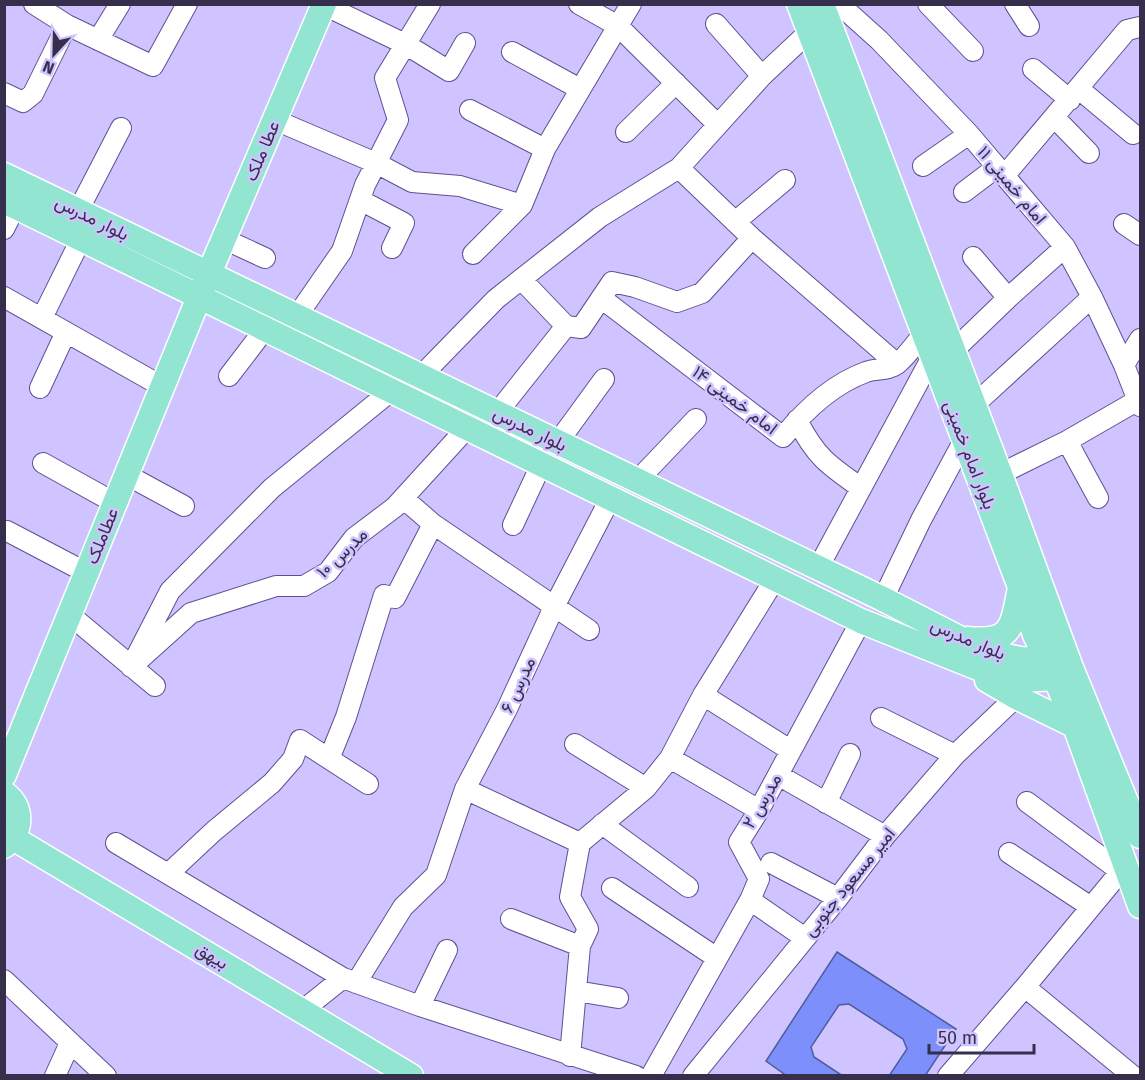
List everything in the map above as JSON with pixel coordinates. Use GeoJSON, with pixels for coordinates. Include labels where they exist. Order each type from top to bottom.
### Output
{"type":"FeatureCollection","features":[{"type":"Feature","properties":{"kind":"main road","name":"بلوار امام خمینی"},"geometry":{"type":"LineString","coordinates":[[822,4],[937,346],[964,440],[1030,584]]}},
{"type":"Feature","properties":{"kind":"main road","name":"عطا ملک"},"geometry":{"type":"LineString","coordinates":[[199,297],[324,5]]}},
{"type":"Feature","properties":{"kind":"main road","name":"بلوار امام خمینی"},"geometry":{"type":"LineString","coordinates":[[799,5],[937,346],[974,405],[1000,474],[1030,584],[1075,726],[1123,869],[1140,906]]}},
{"type":"Feature","properties":{"kind":"main road","name":"بلوار مدرس"},"geometry":{"type":"LineString","coordinates":[[4,175],[883,599],[952,647]]}},
{"type":"Feature","properties":{"kind":"main road","name":"بلوار مدرس"},"geometry":{"type":"LineString","coordinates":[[10,204],[861,621],[952,647],[997,654],[1058,668]]}},
{"type":"Feature","properties":{"kind":"main road","name":"عطاملک"},"geometry":{"type":"LineString","coordinates":[[4,775],[199,297]]}},
{"type":"Feature","properties":{"kind":"main road"},"geometry":{"type":"LineString","coordinates":[[610,499],[630,477]]}},
{"type":"Feature","properties":{"kind":"main road"},"geometry":{"type":"LineString","coordinates":[[952,647],[993,639],[1005,634],[1030,584]]}},
{"type":"Feature","properties":{"kind":"main road"},"geometry":{"type":"LineString","coordinates":[[952,647],[1016,697],[1075,726]]}},
{"type":"Feature","properties":{"kind":"main road","name":"بلوار امام خمینی"},"geometry":{"type":"LineString","coordinates":[[1058,668],[1140,830]]}},
{"type":"Feature","properties":{"kind":"main road"},"geometry":{"type":"LineString","coordinates":[[4,793],[14,801],[18,810],[18,829],[9,842]]}},
{"type":"Feature","properties":{"kind":"main road","name":"بیهق"},"geometry":{"type":"LineString","coordinates":[[9,842],[303,1010],[411,1076]]}},
{"type":"Feature","properties":{"kind":"street"},"geometry":{"type":"LineString","coordinates":[[34,4],[67,25],[153,66],[187,4]]}},
{"type":"Feature","properties":{"kind":"street"},"geometry":{"type":"LineString","coordinates":[[98,40],[120,4]]}},
{"type":"Feature","properties":{"kind":"street"},"geometry":{"type":"LineString","coordinates":[[297,316],[342,251],[360,200],[398,120],[385,78],[430,4]]}},
{"type":"Feature","properties":{"kind":"street"},"geometry":{"type":"LineString","coordinates":[[579,4],[618,26],[717,124]]}},
{"type":"Feature","properties":{"kind":"street"},"geometry":{"type":"LineString","coordinates":[[473,254],[522,205],[545,149],[631,4]]}},
{"type":"Feature","properties":{"kind":"street","name":"امام خمینی ۱۱"},"geometry":{"type":"LineString","coordinates":[[839,4],[879,40],[969,134],[1065,247],[1092,297],[1139,402]]}},
{"type":"Feature","properties":{"kind":"street"},"geometry":{"type":"LineString","coordinates":[[928,4],[973,51]]}},
{"type":"Feature","properties":{"kind":"street"},"geometry":{"type":"LineString","coordinates":[[1015,4],[1029,26]]}},
{"type":"Feature","properties":{"kind":"street"},"geometry":{"type":"LineString","coordinates":[[324,5],[405,44],[449,71],[465,43]]}},
{"type":"Feature","properties":{"kind":"street"},"geometry":{"type":"LineString","coordinates":[[716,24],[762,76]]}},
{"type":"Feature","properties":{"kind":"street"},"geometry":{"type":"LineString","coordinates":[[4,93],[23,102],[33,94],[67,25]]}},
{"type":"Feature","properties":{"kind":"street"},"geometry":{"type":"LineString","coordinates":[[421,376],[496,298],[600,217],[679,168],[762,76],[810,31]]}},
{"type":"Feature","properties":{"kind":"street"},"geometry":{"type":"LineString","coordinates":[[964,192],[1001,171],[1136,33]]}},
{"type":"Feature","properties":{"kind":"street"},"geometry":{"type":"LineString","coordinates":[[512,52],[580,89]]}},
{"type":"Feature","properties":{"kind":"street"},"geometry":{"type":"LineString","coordinates":[[1033,69],[1075,94],[1132,134]]}},
{"type":"Feature","properties":{"kind":"street"},"geometry":{"type":"LineString","coordinates":[[626,132],[676,83]]}},
{"type":"Feature","properties":{"kind":"street"},"geometry":{"type":"LineString","coordinates":[[470,110],[545,149]]}},
{"type":"Feature","properties":{"kind":"street"},"geometry":{"type":"LineString","coordinates":[[1055,118],[1089,153]]}},
{"type":"Feature","properties":{"kind":"street"},"geometry":{"type":"LineString","coordinates":[[275,120],[376,163],[412,182],[460,186],[522,205]]}},
{"type":"Feature","properties":{"kind":"street"},"geometry":{"type":"LineString","coordinates":[[78,211],[120,128]]}},
{"type":"Feature","properties":{"kind":"street"},"geometry":{"type":"LineString","coordinates":[[923,166],[969,134]]}},
{"type":"Feature","properties":{"kind":"street"},"geometry":{"type":"LineString","coordinates":[[679,168],[735,222],[897,364],[937,346],[1008,298],[1065,247]]}},
{"type":"Feature","properties":{"kind":"street"},"geometry":{"type":"LineString","coordinates":[[735,222],[785,180]]}},
{"type":"Feature","properties":{"kind":"street"},"geometry":{"type":"LineString","coordinates":[[360,200],[404,223],[392,248]]}},
{"type":"Feature","properties":{"kind":"street"},"geometry":{"type":"LineString","coordinates":[[4,229],[10,204]]}},
{"type":"Feature","properties":{"kind":"street"},"geometry":{"type":"LineString","coordinates":[[1124,224],[1140,235]]}},
{"type":"Feature","properties":{"kind":"street"},"geometry":{"type":"LineString","coordinates":[[521,279],[566,326],[581,328],[612,282],[635,286],[677,302],[702,292],[752,237]]}},
{"type":"Feature","properties":{"kind":"street"},"geometry":{"type":"LineString","coordinates":[[42,318],[81,239]]}},
{"type":"Feature","properties":{"kind":"street"},"geometry":{"type":"LineString","coordinates":[[224,239],[265,258]]}},
{"type":"Feature","properties":{"kind":"street"},"geometry":{"type":"LineString","coordinates":[[973,257],[1008,298]]}},
{"type":"Feature","properties":{"kind":"street"},"geometry":{"type":"LineString","coordinates":[[4,297],[163,387]]}},
{"type":"Feature","properties":{"kind":"street"},"geometry":{"type":"LineString","coordinates":[[974,405],[1092,297]]}},
{"type":"Feature","properties":{"kind":"street","name":"امام خمینی ۱۴"},"geometry":{"type":"LineString","coordinates":[[601,298],[783,437],[810,407],[845,382],[867,371],[886,369],[897,364]]}},
{"type":"Feature","properties":{"kind":"street"},"geometry":{"type":"LineString","coordinates":[[497,413],[566,326]]}},
{"type":"Feature","properties":{"kind":"street"},"geometry":{"type":"LineString","coordinates":[[230,376],[265,329]]}},
{"type":"Feature","properties":{"kind":"street"},"geometry":{"type":"LineString","coordinates":[[40,387],[66,332]]}},
{"type":"Feature","properties":{"kind":"street"},"geometry":{"type":"LineString","coordinates":[[1124,365],[1140,339]]}},
{"type":"Feature","properties":{"kind":"street"},"geometry":{"type":"LineString","coordinates":[[818,568],[937,346]]}},
{"type":"Feature","properties":{"kind":"street"},"geometry":{"type":"LineString","coordinates":[[558,442],[604,379]]}},
{"type":"Feature","properties":{"kind":"street"},"geometry":{"type":"LineString","coordinates":[[131,667],[170,591],[272,488],[391,391]]}},
{"type":"Feature","properties":{"kind":"street"},"geometry":{"type":"LineString","coordinates":[[1000,474],[1139,402]]}},
{"type":"Feature","properties":{"kind":"street"},"geometry":{"type":"LineString","coordinates":[[630,477],[696,419]]}},
{"type":"Feature","properties":{"kind":"street"},"geometry":{"type":"LineString","coordinates":[[797,420],[809,444],[825,462],[861,488]]}},
{"type":"Feature","properties":{"kind":"street","name":"مدرس ۱۰"},"geometry":{"type":"LineString","coordinates":[[131,667],[191,613],[276,586],[304,586],[328,572],[354,538],[395,507],[466,428]]}},
{"type":"Feature","properties":{"kind":"street"},"geometry":{"type":"LineString","coordinates":[[883,599],[921,520],[964,440]]}},
{"type":"Feature","properties":{"kind":"street"},"geometry":{"type":"LineString","coordinates":[[1067,441],[1098,498]]}},
{"type":"Feature","properties":{"kind":"street"},"geometry":{"type":"LineString","coordinates":[[43,463],[115,503]]}},
{"type":"Feature","properties":{"kind":"street"},"geometry":{"type":"LineString","coordinates":[[513,525],[541,465]]}},
{"type":"Feature","properties":{"kind":"street"},"geometry":{"type":"LineString","coordinates":[[127,475],[184,506]]}},
{"type":"Feature","properties":{"kind":"street"},"geometry":{"type":"LineString","coordinates":[[403,498],[433,524],[590,630]]}},
{"type":"Feature","properties":{"kind":"street","name":"مدرس ۶"},"geometry":{"type":"LineString","coordinates":[[349,980],[403,907],[436,875],[465,789],[610,499]]}},
{"type":"Feature","properties":{"kind":"street"},"geometry":{"type":"LineString","coordinates":[[329,759],[346,717],[384,595],[394,598],[433,524]]}},
{"type":"Feature","properties":{"kind":"street"},"geometry":{"type":"LineString","coordinates":[[7,531],[87,573]]}},
{"type":"Feature","properties":{"kind":"street"},"geometry":{"type":"LineString","coordinates":[[570,1056],[580,946],[588,929],[570,897],[580,843],[646,788],[670,758],[703,695],[775,579]]}},
{"type":"Feature","properties":{"kind":"street"},"geometry":{"type":"LineString","coordinates":[[70,615],[155,686]]}},
{"type":"Feature","properties":{"kind":"street","name":"مدرس ۲"},"geometry":{"type":"LineString","coordinates":[[651,1076],[750,900],[759,879],[739,842],[759,810],[861,621]]}},
{"type":"Feature","properties":{"kind":"street"},"geometry":{"type":"LineString","coordinates":[[703,695],[790,750]]}},
{"type":"Feature","properties":{"kind":"street","name":"امیر مسعود جنوبی"},"geometry":{"type":"LineString","coordinates":[[693,1076],[885,837],[955,755],[1016,697]]}},
{"type":"Feature","properties":{"kind":"street"},"geometry":{"type":"LineString","coordinates":[[881,718],[955,755]]}},
{"type":"Feature","properties":{"kind":"street"},"geometry":{"type":"LineString","coordinates":[[169,873],[213,831],[272,783],[293,759],[300,740],[368,784]]}},
{"type":"Feature","properties":{"kind":"street"},"geometry":{"type":"LineString","coordinates":[[575,744],[646,788]]}},
{"type":"Feature","properties":{"kind":"street"},"geometry":{"type":"LineString","coordinates":[[826,803],[850,754]]}},
{"type":"Feature","properties":{"kind":"street"},"geometry":{"type":"LineString","coordinates":[[670,758],[759,810]]}},
{"type":"Feature","properties":{"kind":"street"},"geometry":{"type":"LineString","coordinates":[[777,776],[885,837]]}},
{"type":"Feature","properties":{"kind":"street"},"geometry":{"type":"LineString","coordinates":[[465,789],[580,843]]}},
{"type":"Feature","properties":{"kind":"street"},"geometry":{"type":"LineString","coordinates":[[957,1072],[1123,869],[1027,802]]}},
{"type":"Feature","properties":{"kind":"street"},"geometry":{"type":"LineString","coordinates":[[602,824],[688,887]]}},
{"type":"Feature","properties":{"kind":"street"},"geometry":{"type":"LineString","coordinates":[[116,843],[349,980],[420,1006],[636,1076]]}},
{"type":"Feature","properties":{"kind":"street"},"geometry":{"type":"LineString","coordinates":[[1009,853],[1091,907]]}},
{"type":"Feature","properties":{"kind":"street"},"geometry":{"type":"LineString","coordinates":[[771,863],[838,898]]}},
{"type":"Feature","properties":{"kind":"street"},"geometry":{"type":"LineString","coordinates":[[612,888],[717,958]]}},
{"type":"Feature","properties":{"kind":"street"},"geometry":{"type":"LineString","coordinates":[[750,900],[805,938]]}},
{"type":"Feature","properties":{"kind":"street"},"geometry":{"type":"LineString","coordinates":[[511,919],[580,946]]}},
{"type":"Feature","properties":{"kind":"street"},"geometry":{"type":"LineString","coordinates":[[420,1006],[447,950]]}},
{"type":"Feature","properties":{"kind":"street"},"geometry":{"type":"LineString","coordinates":[[4,980],[106,1076]]}},
{"type":"Feature","properties":{"kind":"street"},"geometry":{"type":"LineString","coordinates":[[303,1010],[349,980]]}},
{"type":"Feature","properties":{"kind":"street"},"geometry":{"type":"LineString","coordinates":[[1025,987],[1133,1076]]}},
{"type":"Feature","properties":{"kind":"street"},"geometry":{"type":"LineString","coordinates":[[576,991],[618,998]]}},
{"type":"Feature","properties":{"kind":"street"},"geometry":{"type":"LineString","coordinates":[[55,1076],[70,1043]]}},
{"type":"Feature","properties":{"kind":"building"},"geometry":{"type":"Polygon","coordinates":[[[837,952],[956,1029],[925,1076],[889,1076],[907,1049],[903,1039],[849,1004],[839,1005],[811,1047],[814,1057],[843,1076],[787,1076],[766,1061],[837,952]]]}}]}
